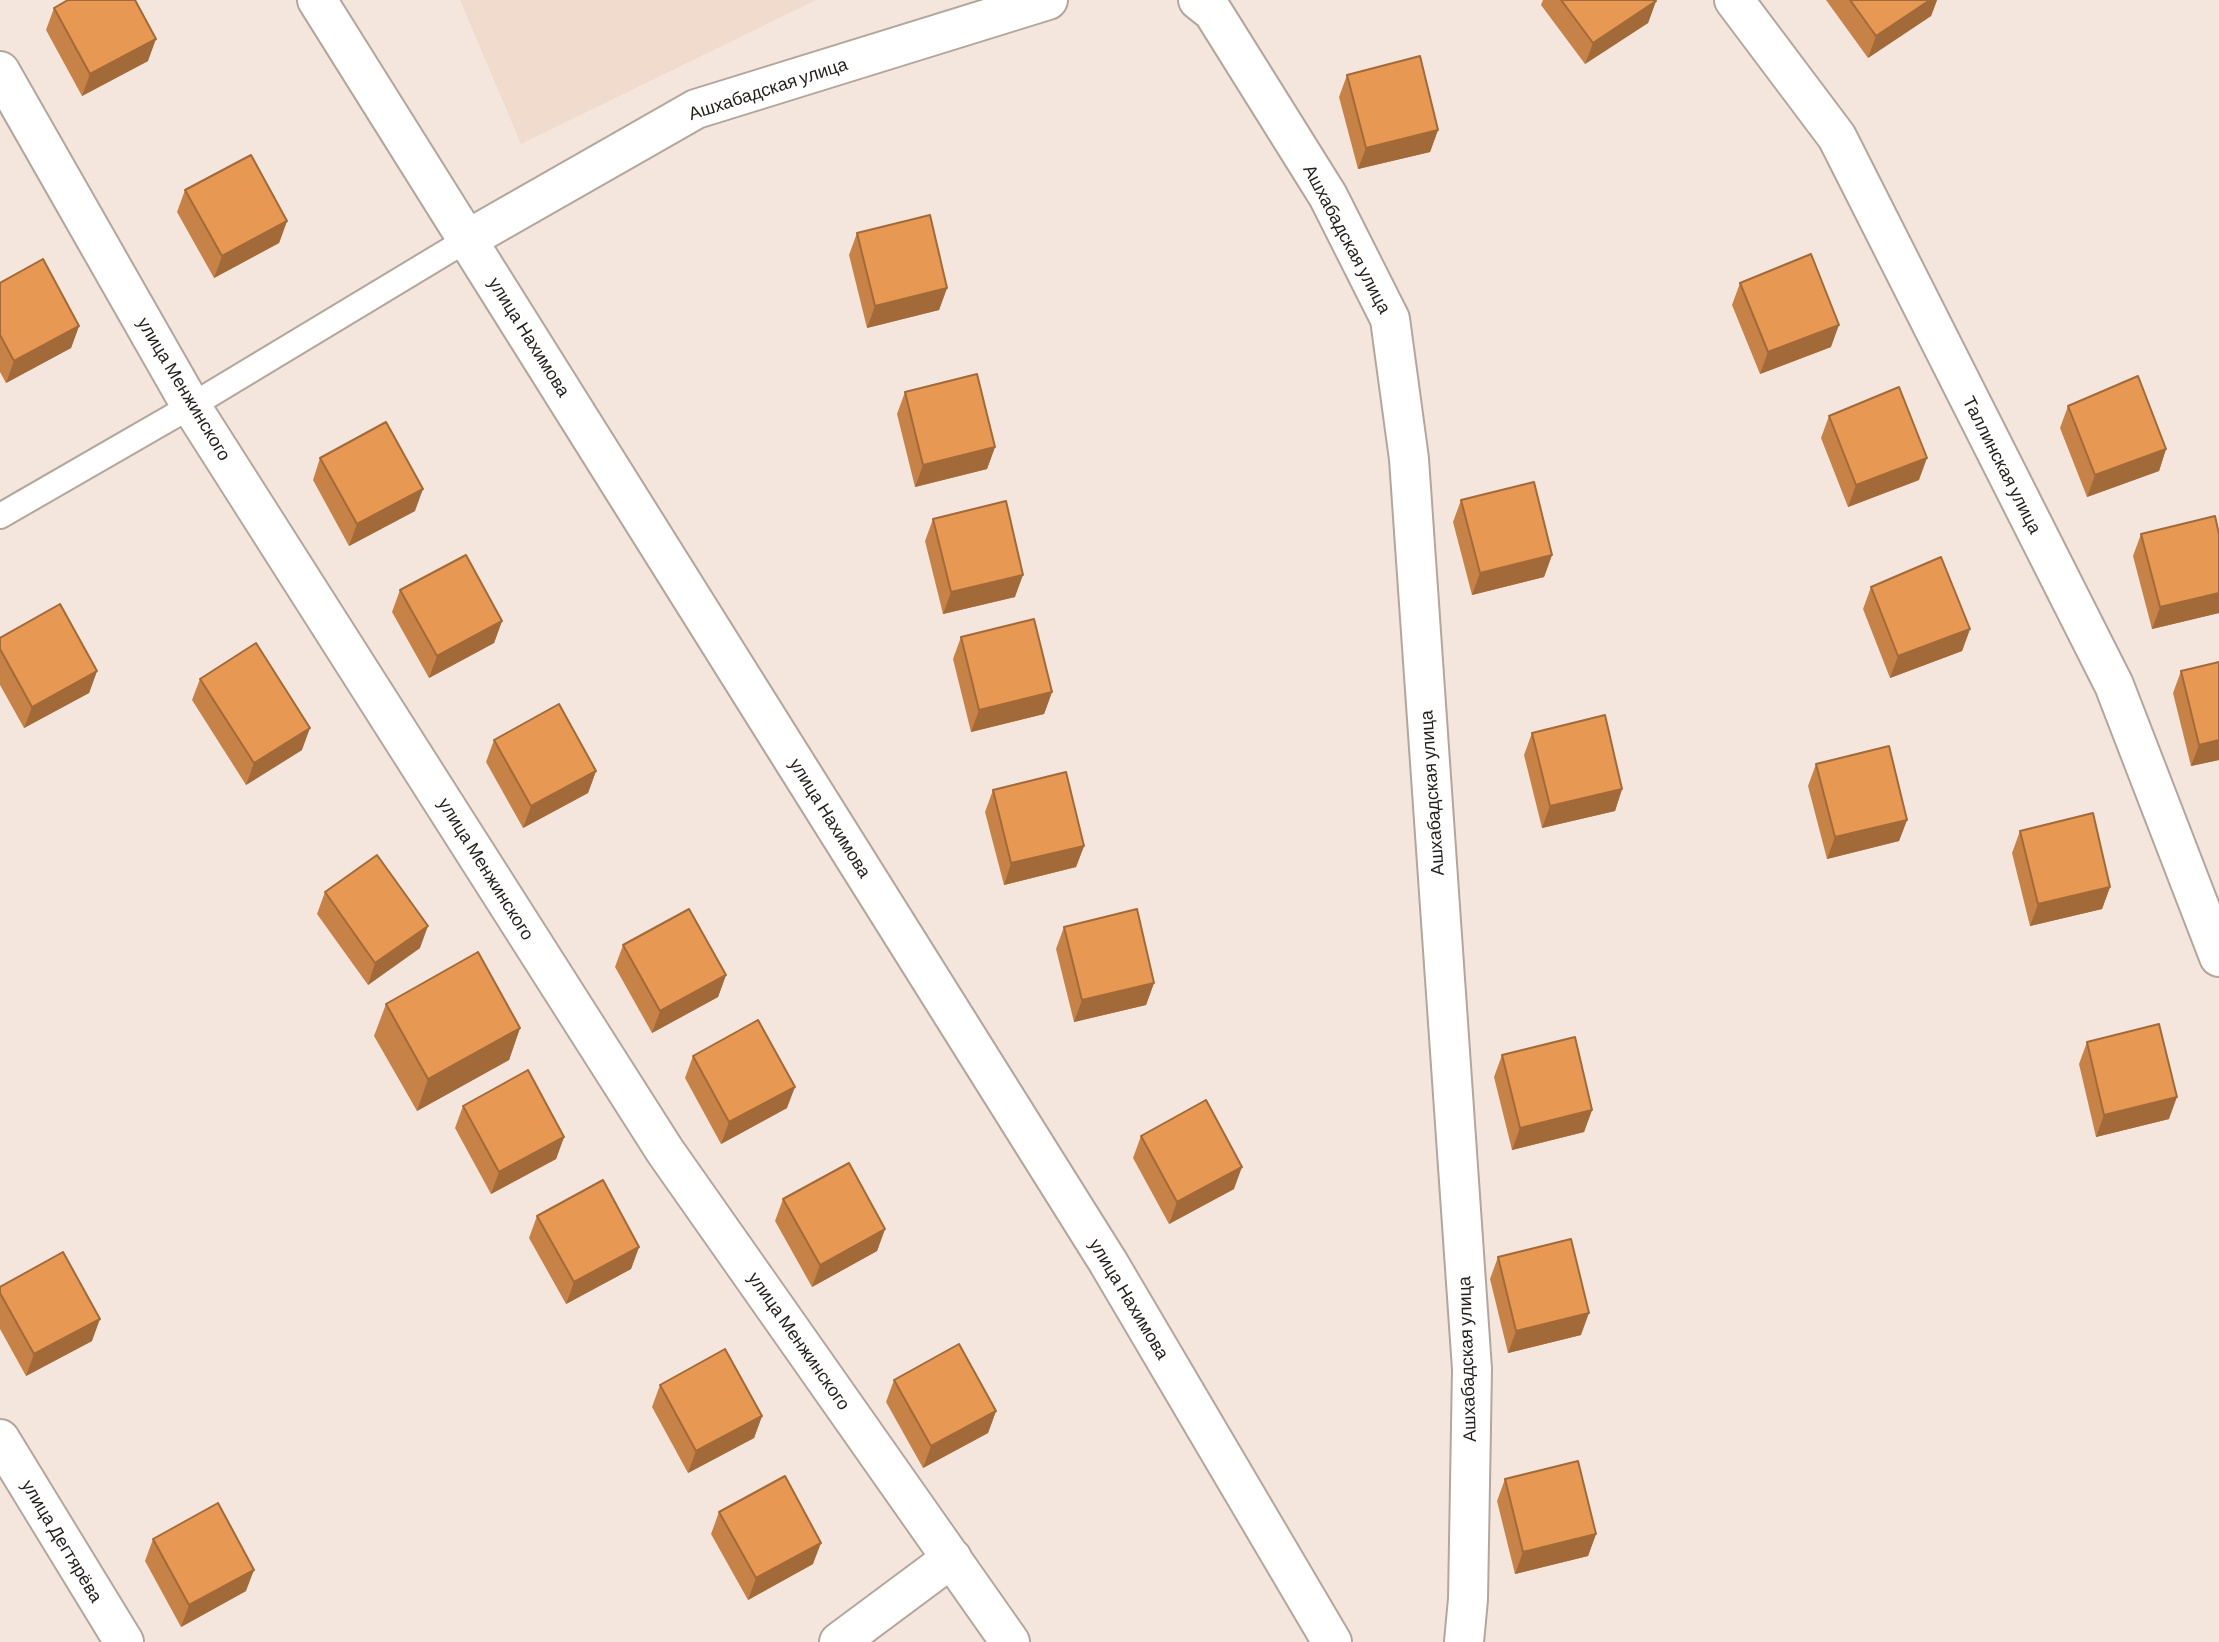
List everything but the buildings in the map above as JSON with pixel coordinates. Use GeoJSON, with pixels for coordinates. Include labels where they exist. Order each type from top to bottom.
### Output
{"type":"FeatureCollection","features":[{"type":"Feature","properties":{"kind":"street","name":"улица Нахимова"},"geometry":{"type":"LineString","coordinates":[[317,0],[1108,1262],[1332,1642]]}},
{"type":"Feature","properties":{"kind":"street","name":"Ашхабадская улица"},"geometry":{"type":"LineString","coordinates":[[468,239],[696,109],[1048,0]]}},
{"type":"Feature","properties":{"kind":"street","name":"Ашхабадская улица"},"geometry":{"type":"LineString","coordinates":[[1198,0],[1213,12],[1328,196],[1390,318],[1409,459],[1472,1369],[1468,1599],[1464,1642]]}},
{"type":"Feature","properties":{"kind":"street","name":"Таллинская улица"},"geometry":{"type":"LineString","coordinates":[[1734,0],[1837,137],[2114,685],[2219,957]]}},
{"type":"Feature","properties":{"kind":"street","name":"улица Менжинского"},"geometry":{"type":"LineString","coordinates":[[0,71],[191,406],[665,1151],[1010,1642]]}},
{"type":"Feature","properties":{"kind":"street","name":"улица Дегтярёва"},"geometry":{"type":"LineString","coordinates":[[0,1439],[124,1642]]}},
{"type":"Feature","properties":{"kind":"street"},"geometry":{"type":"LineString","coordinates":[[839,1642],[952,1558]]}},
{"type":"Feature","properties":{"kind":"lane"},"geometry":{"type":"LineString","coordinates":[[0,516],[191,406],[468,239]]}},
{"type":"Feature","properties":{"kind":"shaded area"},"geometry":{"type":"Polygon","coordinates":[[[460,0],[816,0],[521,144],[460,0]]]}}]}
